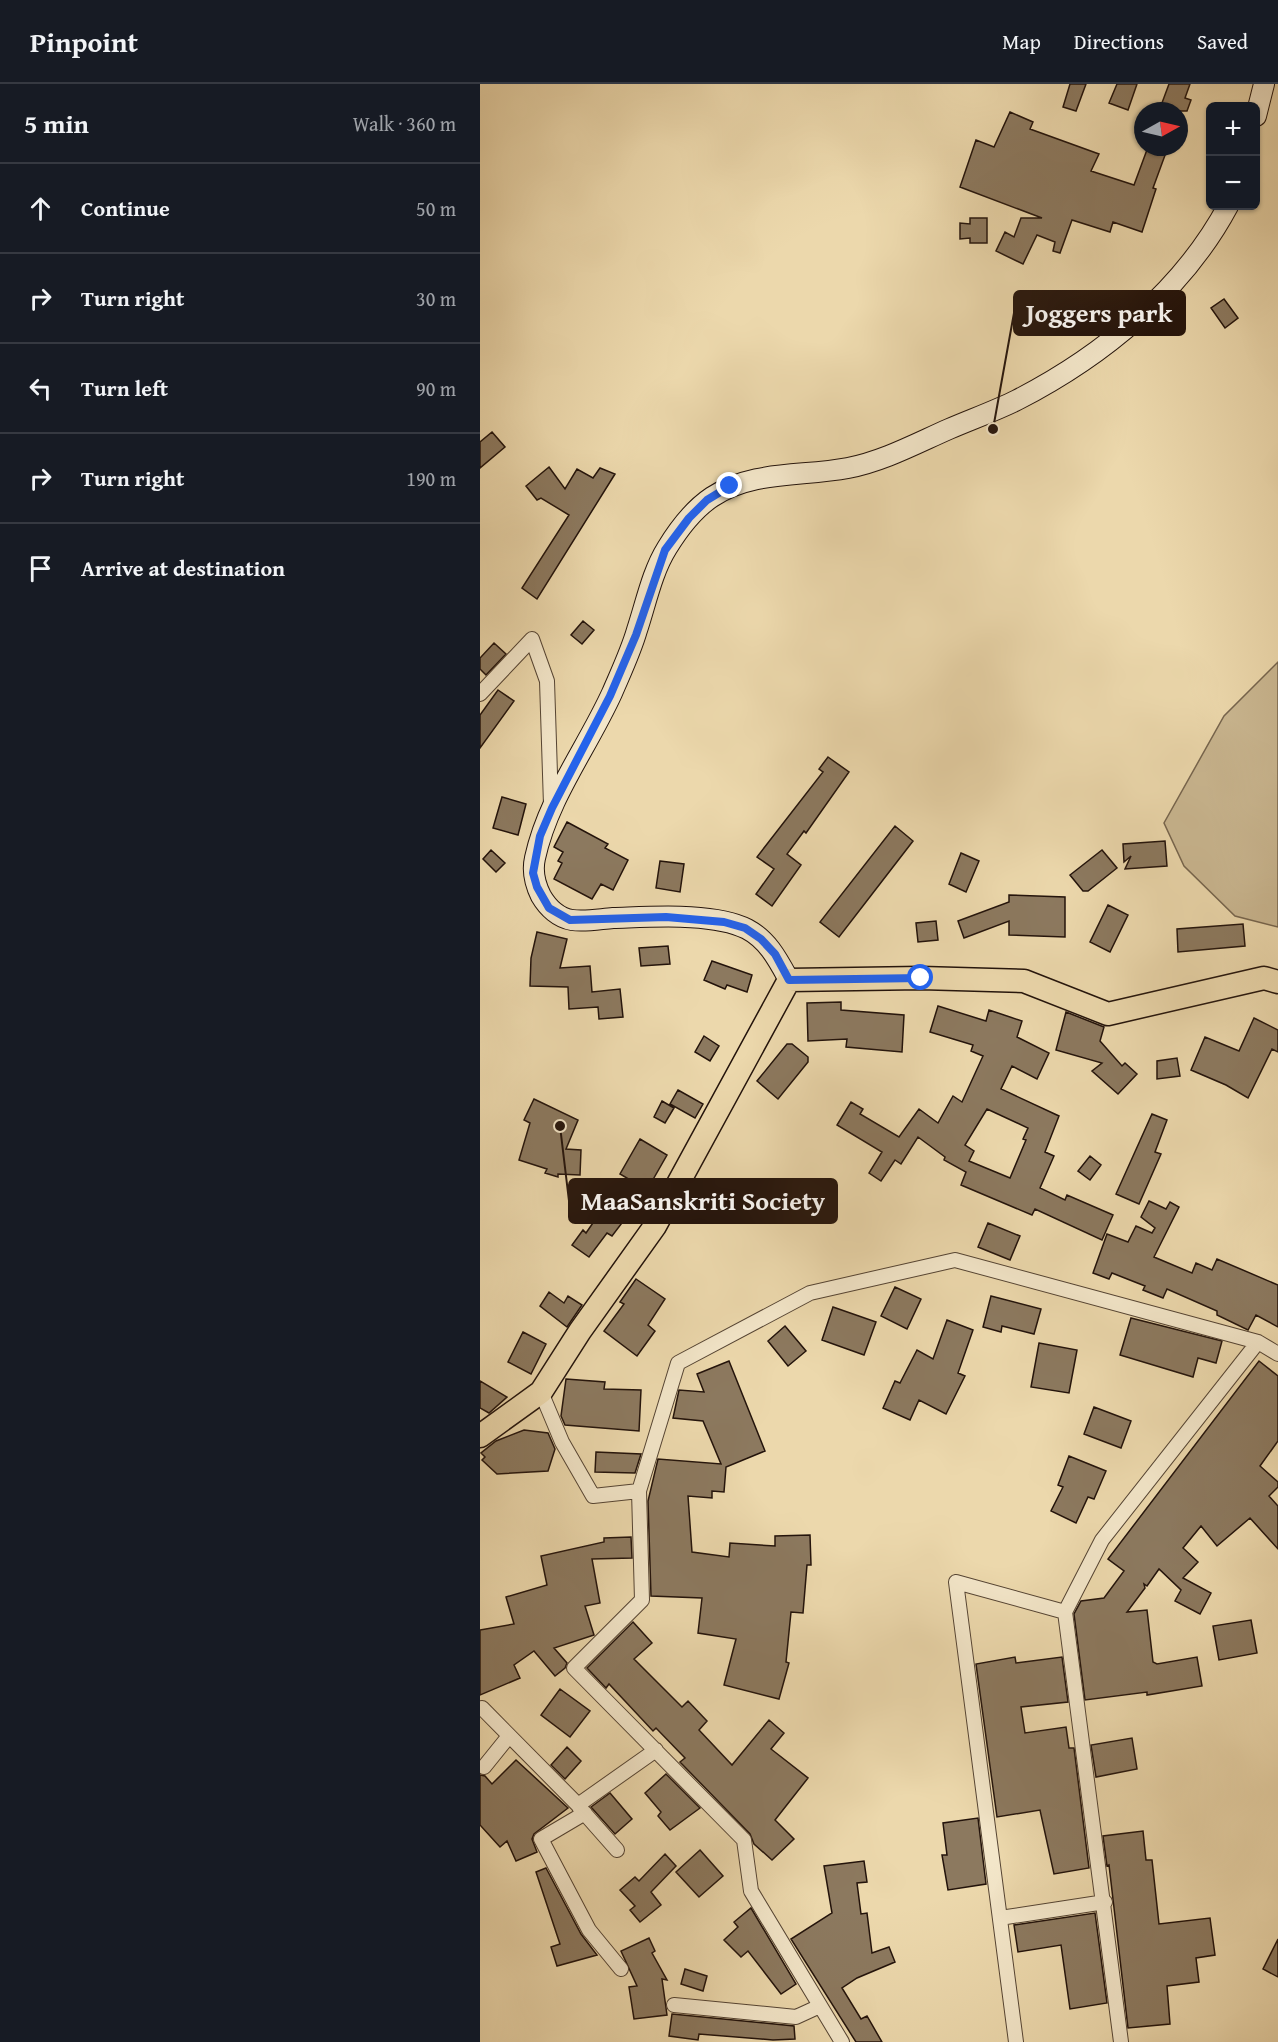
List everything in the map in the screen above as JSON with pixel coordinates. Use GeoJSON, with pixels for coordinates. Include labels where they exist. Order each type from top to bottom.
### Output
{"type":"FeatureCollection","features":[{"type":"Feature","properties":{"kind":"main road"},"geometry":{"type":"LineString","coordinates":[[1260,102],[1264,84]]}},
{"type":"Feature","properties":{"kind":"main road"},"geometry":{"type":"LineString","coordinates":[[789,980],[775,954],[761,939],[745,928],[724,922],[666,917],[570,920],[559,915],[543,899],[533,873],[540,836],[610,696],[636,635],[665,550],[689,518],[707,500],[730,486],[752,479],[850,468],[886,456],[1018,399],[1068,369],[1133,323],[1187,269],[1226,210]]}},
{"type":"Feature","properties":{"kind":"main road"},"geometry":{"type":"LineString","coordinates":[[789,980],[921,978],[1024,981],[1108,1014],[1264,978],[1278,982]]}},
{"type":"Feature","properties":{"kind":"main road"},"geometry":{"type":"LineString","coordinates":[[480,1436],[541,1392],[580,1330],[655,1226],[789,980]]}},
{"type":"Feature","properties":{"kind":"street"},"geometry":{"type":"LineString","coordinates":[[480,694],[532,639],[547,681],[552,808]]}},
{"type":"Feature","properties":{"kind":"street"},"geometry":{"type":"LineString","coordinates":[[842,2042],[751,1891],[744,1840],[574,1668],[642,1600],[639,1491],[678,1363],[810,1293],[955,1260],[1258,1342],[1278,1354]]}},
{"type":"Feature","properties":{"kind":"street"},"geometry":{"type":"LineString","coordinates":[[1121,2042],[1105,1902],[1065,1612],[1102,1540],[1258,1342]]}},
{"type":"Feature","properties":{"kind":"street"},"geometry":{"type":"LineString","coordinates":[[541,1392],[562,1442],[593,1496],[639,1491]]}},
{"type":"Feature","properties":{"kind":"street"},"geometry":{"type":"LineString","coordinates":[[1016,2042],[956,1582],[1065,1612]]}},
{"type":"Feature","properties":{"kind":"street"},"geometry":{"type":"LineString","coordinates":[[482,1708],[582,1809],[617,1850]]}},
{"type":"Feature","properties":{"kind":"street"},"geometry":{"type":"LineString","coordinates":[[484,1767],[509,1736]]}},
{"type":"Feature","properties":{"kind":"street"},"geometry":{"type":"LineString","coordinates":[[621,1969],[589,1930],[541,1839],[656,1750]]}},
{"type":"Feature","properties":{"kind":"street"},"geometry":{"type":"LineString","coordinates":[[1000,1918],[1105,1902]]}},
{"type":"Feature","properties":{"kind":"street"},"geometry":{"type":"LineString","coordinates":[[674,2005],[796,2017],[820,2006]]}},
{"type":"Feature","properties":{"kind":"shaded area"},"geometry":{"type":"Polygon","coordinates":[[[1278,662],[1278,927],[1235,916],[1184,866],[1164,823],[1224,716],[1278,662]]]}},
{"type":"Feature","properties":{"kind":"building"},"geometry":{"type":"Polygon","coordinates":[[[1070,84],[1086,84],[1076,111],[1063,107],[1070,84]]]}},
{"type":"Feature","properties":{"kind":"building"},"geometry":{"type":"Polygon","coordinates":[[[1117,84],[1137,84],[1128,110],[1109,103],[1117,84]]]}},
{"type":"Feature","properties":{"kind":"building"},"geometry":{"type":"Polygon","coordinates":[[[1169,84],[1190,84],[1185,98],[1191,100],[1188,108],[1188,102],[1162,102],[1169,84]]]}},
{"type":"Feature","properties":{"kind":"building"},"geometry":{"type":"Polygon","coordinates":[[[1010,112],[1033,122],[1030,129],[1099,154],[1091,171],[1134,185],[1145,156],[1165,156],[1153,188],[1156,189],[1142,232],[1113,222],[1110,232],[1072,220],[1060,253],[1053,251],[1055,242],[1037,235],[1023,264],[996,251],[1005,232],[1014,237],[1021,218],[1042,218],[960,187],[976,140],[994,147],[1010,112]]]}},
{"type":"Feature","properties":{"kind":"building"},"geometry":{"type":"Polygon","coordinates":[[[970,218],[987,218],[987,243],[970,243],[970,238],[960,239],[960,223],[970,224],[970,218]]]}},
{"type":"Feature","properties":{"kind":"building"},"geometry":{"type":"Polygon","coordinates":[[[1224,299],[1238,318],[1225,328],[1211,308],[1224,299]]]}},
{"type":"Feature","properties":{"kind":"building"},"geometry":{"type":"Polygon","coordinates":[[[492,432],[505,447],[480,468],[480,442],[492,432]]]}},
{"type":"Feature","properties":{"kind":"building"},"geometry":{"type":"Polygon","coordinates":[[[549,467],[565,489],[577,469],[593,478],[600,468],[615,474],[537,599],[522,588],[569,515],[541,498],[537,500],[526,486],[549,467]]]}},
{"type":"Feature","properties":{"kind":"building"},"geometry":{"type":"Polygon","coordinates":[[[583,621],[594,630],[582,644],[571,635],[583,621]]]}},
{"type":"Feature","properties":{"kind":"building"},"geometry":{"type":"Polygon","coordinates":[[[494,643],[506,654],[486,675],[480,669],[480,658],[494,643]]]}},
{"type":"Feature","properties":{"kind":"building"},"geometry":{"type":"Polygon","coordinates":[[[498,690],[514,701],[480,748],[480,715],[498,690]]]}},
{"type":"Feature","properties":{"kind":"building"},"geometry":{"type":"Polygon","coordinates":[[[828,757],[849,772],[806,833],[804,831],[787,854],[801,865],[772,906],[756,894],[774,869],[757,857],[823,772],[819,769],[828,757]]]}},
{"type":"Feature","properties":{"kind":"building"},"geometry":{"type":"Polygon","coordinates":[[[502,797],[526,804],[518,835],[493,828],[502,797]]]}},
{"type":"Feature","properties":{"kind":"building"},"geometry":{"type":"Polygon","coordinates":[[[567,822],[608,844],[605,848],[628,860],[613,890],[601,884],[592,899],[554,879],[562,863],[558,861],[563,852],[554,847],[567,822]]]}},
{"type":"Feature","properties":{"kind":"building"},"geometry":{"type":"Polygon","coordinates":[[[895,826],[913,841],[839,937],[820,922],[895,826]]]}},
{"type":"Feature","properties":{"kind":"building"},"geometry":{"type":"Polygon","coordinates":[[[1165,841],[1167,866],[1125,869],[1131,856],[1124,862],[1123,844],[1165,841]]]}},
{"type":"Feature","properties":{"kind":"building"},"geometry":{"type":"Polygon","coordinates":[[[491,850],[505,863],[496,872],[483,859],[491,850]]]}},
{"type":"Feature","properties":{"kind":"building"},"geometry":{"type":"Polygon","coordinates":[[[1102,850],[1117,868],[1088,891],[1083,891],[1070,875],[1102,850]]]}},
{"type":"Feature","properties":{"kind":"building"},"geometry":{"type":"Polygon","coordinates":[[[961,853],[979,861],[966,892],[949,884],[961,853]]]}},
{"type":"Feature","properties":{"kind":"building"},"geometry":{"type":"Polygon","coordinates":[[[660,861],[684,864],[680,892],[656,888],[660,861]]]}},
{"type":"Feature","properties":{"kind":"building"},"geometry":{"type":"Polygon","coordinates":[[[1009,895],[1065,897],[1065,937],[1009,935],[1009,921],[964,938],[958,921],[1009,902],[1009,895]]]}},
{"type":"Feature","properties":{"kind":"building"},"geometry":{"type":"Polygon","coordinates":[[[1108,905],[1128,915],[1110,952],[1090,942],[1108,905]]]}},
{"type":"Feature","properties":{"kind":"building"},"geometry":{"type":"Polygon","coordinates":[[[936,921],[938,940],[918,942],[916,923],[936,921]]]}},
{"type":"Feature","properties":{"kind":"building"},"geometry":{"type":"Polygon","coordinates":[[[1243,924],[1245,946],[1178,952],[1177,929],[1243,924]]]}},
{"type":"Feature","properties":{"kind":"building"},"geometry":{"type":"Polygon","coordinates":[[[537,932],[567,939],[560,968],[590,966],[592,992],[620,989],[623,1017],[599,1019],[598,1007],[569,1009],[568,987],[530,986],[531,958],[537,932]]]}},
{"type":"Feature","properties":{"kind":"building"},"geometry":{"type":"Polygon","coordinates":[[[668,946],[670,964],[641,966],[639,948],[668,946]]]}},
{"type":"Feature","properties":{"kind":"building"},"geometry":{"type":"Polygon","coordinates":[[[712,961],[752,975],[747,992],[727,985],[725,989],[704,980],[712,961]]]}},
{"type":"Feature","properties":{"kind":"building"},"geometry":{"type":"Polygon","coordinates":[[[841,1002],[841,1010],[904,1015],[902,1052],[846,1047],[847,1039],[808,1041],[807,1003],[841,1002]]]}},
{"type":"Feature","properties":{"kind":"building"},"geometry":{"type":"Polygon","coordinates":[[[938,1006],[986,1021],[989,1010],[1022,1021],[1017,1037],[1049,1053],[1037,1079],[1012,1066],[1001,1089],[1059,1116],[1045,1152],[1054,1156],[1040,1188],[1065,1200],[1067,1195],[1113,1215],[1102,1240],[1035,1209],[1032,1215],[961,1185],[966,1172],[944,1160],[945,1157],[918,1137],[901,1164],[895,1160],[881,1181],[869,1173],[882,1152],[837,1125],[851,1102],[863,1109],[860,1114],[899,1137],[919,1109],[938,1123],[953,1096],[962,1102],[983,1056],[971,1051],[973,1045],[930,1032],[938,1006]],[[987,1109],[965,1145],[974,1151],[969,1161],[1010,1178],[1026,1140],[1023,1139],[1028,1128],[987,1109]]]}},
{"type":"Feature","properties":{"kind":"building"},"geometry":{"type":"Polygon","coordinates":[[[1066,1012],[1104,1027],[1100,1041],[1122,1066],[1125,1063],[1137,1074],[1118,1094],[1092,1071],[1102,1063],[1056,1050],[1066,1012]]]}},
{"type":"Feature","properties":{"kind":"building"},"geometry":{"type":"Polygon","coordinates":[[[1254,1018],[1278,1030],[1278,1052],[1272,1049],[1248,1098],[1226,1085],[1191,1070],[1205,1037],[1239,1051],[1254,1018]]]}},
{"type":"Feature","properties":{"kind":"building"},"geometry":{"type":"Polygon","coordinates":[[[704,1036],[719,1046],[710,1061],[695,1052],[704,1036]]]}},
{"type":"Feature","properties":{"kind":"building"},"geometry":{"type":"Polygon","coordinates":[[[787,1044],[792,1044],[808,1057],[808,1062],[778,1099],[757,1081],[787,1044]]]}},
{"type":"Feature","properties":{"kind":"building"},"geometry":{"type":"Polygon","coordinates":[[[1177,1058],[1180,1076],[1157,1079],[1157,1061],[1177,1058]]]}},
{"type":"Feature","properties":{"kind":"building"},"geometry":{"type":"Polygon","coordinates":[[[678,1090],[703,1104],[695,1118],[670,1104],[678,1090]]]}},
{"type":"Feature","properties":{"kind":"building"},"geometry":{"type":"Polygon","coordinates":[[[534,1099],[578,1120],[566,1149],[581,1150],[580,1175],[558,1174],[558,1177],[545,1173],[547,1169],[519,1160],[530,1123],[524,1120],[534,1099]]]}},
{"type":"Feature","properties":{"kind":"building"},"geometry":{"type":"Polygon","coordinates":[[[662,1101],[674,1108],[665,1123],[654,1117],[662,1101]]]}},
{"type":"Feature","properties":{"kind":"building"},"geometry":{"type":"Polygon","coordinates":[[[1152,1114],[1167,1120],[1155,1152],[1161,1154],[1139,1204],[1116,1194],[1152,1114]]]}},
{"type":"Feature","properties":{"kind":"building"},"geometry":{"type":"Polygon","coordinates":[[[640,1139],[667,1155],[647,1190],[620,1174],[640,1139]]]}},
{"type":"Feature","properties":{"kind":"building"},"geometry":{"type":"Polygon","coordinates":[[[1090,1156],[1101,1165],[1090,1180],[1078,1171],[1090,1156]]]}},
{"type":"Feature","properties":{"kind":"building"},"geometry":{"type":"Polygon","coordinates":[[[1149,1201],[1166,1209],[1170,1202],[1179,1207],[1154,1257],[1192,1273],[1196,1263],[1212,1270],[1217,1259],[1278,1285],[1278,1327],[1256,1315],[1248,1330],[1217,1315],[1217,1311],[1167,1289],[1163,1298],[1143,1290],[1145,1286],[1112,1273],[1109,1279],[1093,1273],[1107,1234],[1128,1242],[1136,1226],[1152,1233],[1155,1228],[1141,1217],[1149,1201]]]}},
{"type":"Feature","properties":{"kind":"building"},"geometry":{"type":"Polygon","coordinates":[[[606,1204],[625,1219],[612,1236],[607,1233],[589,1257],[572,1245],[583,1230],[586,1233],[606,1204]]]}},
{"type":"Feature","properties":{"kind":"building"},"geometry":{"type":"Polygon","coordinates":[[[988,1223],[1020,1236],[1010,1260],[978,1247],[988,1223]]]}},
{"type":"Feature","properties":{"kind":"building"},"geometry":{"type":"Polygon","coordinates":[[[636,1279],[665,1299],[648,1325],[655,1331],[637,1356],[604,1331],[624,1304],[620,1302],[636,1279]]]}},
{"type":"Feature","properties":{"kind":"building"},"geometry":{"type":"Polygon","coordinates":[[[895,1287],[921,1299],[907,1329],[881,1316],[895,1287]]]}},
{"type":"Feature","properties":{"kind":"building"},"geometry":{"type":"Polygon","coordinates":[[[549,1292],[564,1303],[568,1296],[582,1305],[567,1327],[540,1306],[549,1292]]]}},
{"type":"Feature","properties":{"kind":"building"},"geometry":{"type":"Polygon","coordinates":[[[991,1296],[1041,1309],[1034,1334],[1002,1326],[1001,1332],[983,1327],[991,1296]]]}},
{"type":"Feature","properties":{"kind":"building"},"geometry":{"type":"Polygon","coordinates":[[[833,1307],[876,1322],[864,1355],[822,1340],[833,1307]]]}},
{"type":"Feature","properties":{"kind":"building"},"geometry":{"type":"Polygon","coordinates":[[[1131,1318],[1222,1341],[1216,1363],[1198,1358],[1193,1377],[1120,1355],[1131,1318]]]}},
{"type":"Feature","properties":{"kind":"building"},"geometry":{"type":"Polygon","coordinates":[[[947,1320],[973,1330],[958,1373],[965,1376],[946,1414],[919,1400],[910,1420],[883,1408],[895,1381],[900,1383],[917,1350],[933,1359],[947,1320]]]}},
{"type":"Feature","properties":{"kind":"building"},"geometry":{"type":"Polygon","coordinates":[[[785,1326],[806,1351],[788,1366],[768,1341],[785,1326]]]}},
{"type":"Feature","properties":{"kind":"building"},"geometry":{"type":"Polygon","coordinates":[[[523,1332],[546,1344],[531,1374],[508,1362],[523,1332]]]}},
{"type":"Feature","properties":{"kind":"building"},"geometry":{"type":"Polygon","coordinates":[[[1039,1343],[1077,1350],[1069,1393],[1031,1387],[1039,1343]]]}},
{"type":"Feature","properties":{"kind":"building"},"geometry":{"type":"Polygon","coordinates":[[[729,1361],[765,1451],[726,1467],[724,1492],[712,1491],[712,1498],[688,1496],[692,1552],[729,1557],[730,1543],[775,1546],[775,1536],[810,1535],[811,1565],[807,1565],[803,1613],[791,1612],[786,1662],[789,1663],[779,1699],[724,1685],[736,1639],[698,1633],[702,1598],[651,1596],[648,1501],[658,1459],[721,1464],[703,1421],[673,1418],[679,1390],[704,1392],[697,1374],[729,1361]]]}},
{"type":"Feature","properties":{"kind":"building"},"geometry":{"type":"Polygon","coordinates":[[[1259,1361],[1278,1376],[1278,1441],[1260,1466],[1278,1482],[1278,1487],[1269,1496],[1278,1506],[1278,1549],[1250,1518],[1217,1546],[1201,1526],[1183,1548],[1198,1562],[1183,1578],[1211,1593],[1200,1614],[1175,1601],[1181,1590],[1159,1569],[1147,1586],[1144,1584],[1145,1588],[1127,1612],[1147,1610],[1153,1662],[1157,1664],[1197,1657],[1202,1686],[1147,1695],[1147,1692],[1085,1700],[1074,1614],[1081,1601],[1104,1598],[1124,1571],[1108,1559],[1259,1361]]]}},
{"type":"Feature","properties":{"kind":"building"},"geometry":{"type":"Polygon","coordinates":[[[566,1379],[605,1382],[604,1389],[641,1390],[639,1431],[565,1425],[561,1416],[566,1379]]]}},
{"type":"Feature","properties":{"kind":"building"},"geometry":{"type":"Polygon","coordinates":[[[480,1381],[507,1397],[489,1413],[480,1408],[480,1381]]]}},
{"type":"Feature","properties":{"kind":"building"},"geometry":{"type":"Polygon","coordinates":[[[1094,1407],[1131,1421],[1121,1448],[1084,1434],[1094,1407]]]}},
{"type":"Feature","properties":{"kind":"building"},"geometry":{"type":"Polygon","coordinates":[[[524,1430],[548,1433],[555,1449],[548,1471],[497,1474],[482,1460],[485,1457],[481,1453],[496,1441],[524,1430]]]}},
{"type":"Feature","properties":{"kind":"building"},"geometry":{"type":"Polygon","coordinates":[[[596,1452],[641,1454],[635,1473],[595,1472],[596,1452]]]}},
{"type":"Feature","properties":{"kind":"building"},"geometry":{"type":"Polygon","coordinates":[[[1069,1456],[1106,1471],[1094,1499],[1088,1497],[1076,1523],[1051,1511],[1063,1487],[1058,1485],[1069,1456]]]}},
{"type":"Feature","properties":{"kind":"building"},"geometry":{"type":"Polygon","coordinates":[[[631,1537],[632,1558],[592,1559],[600,1603],[585,1606],[594,1635],[554,1648],[567,1663],[565,1668],[555,1676],[534,1651],[514,1665],[520,1678],[480,1695],[480,1630],[514,1624],[506,1597],[547,1585],[541,1556],[604,1542],[604,1538],[631,1537]]]}},
{"type":"Feature","properties":{"kind":"building"},"geometry":{"type":"Polygon","coordinates":[[[1251,1620],[1257,1653],[1219,1660],[1213,1626],[1251,1620]]]}},
{"type":"Feature","properties":{"kind":"building"},"geometry":{"type":"Polygon","coordinates":[[[633,1622],[652,1643],[634,1659],[682,1707],[688,1701],[707,1721],[699,1730],[732,1765],[769,1720],[784,1733],[771,1749],[808,1778],[775,1820],[794,1839],[772,1860],[754,1844],[750,1834],[680,1762],[685,1758],[656,1728],[653,1731],[609,1684],[606,1688],[587,1668],[633,1622]]]}},
{"type":"Feature","properties":{"kind":"building"},"geometry":{"type":"Polygon","coordinates":[[[1015,1657],[1016,1663],[1062,1657],[1068,1702],[1021,1707],[1025,1733],[1066,1727],[1069,1748],[1074,1748],[1089,1868],[1054,1874],[1040,1810],[997,1817],[976,1664],[1015,1657]]]}},
{"type":"Feature","properties":{"kind":"building"},"geometry":{"type":"Polygon","coordinates":[[[560,1689],[590,1711],[570,1737],[541,1715],[560,1689]]]}},
{"type":"Feature","properties":{"kind":"building"},"geometry":{"type":"Polygon","coordinates":[[[1132,1738],[1137,1769],[1096,1777],[1091,1745],[1132,1738]]]}},
{"type":"Feature","properties":{"kind":"building"},"geometry":{"type":"Polygon","coordinates":[[[567,1747],[581,1761],[565,1779],[551,1765],[567,1747]]]}},
{"type":"Feature","properties":{"kind":"building"},"geometry":{"type":"Polygon","coordinates":[[[516,1760],[568,1808],[534,1834],[532,1839],[537,1852],[516,1861],[507,1841],[500,1847],[480,1825],[480,1775],[485,1776],[492,1784],[516,1760]]]}},
{"type":"Feature","properties":{"kind":"building"},"geometry":{"type":"Polygon","coordinates":[[[666,1774],[700,1808],[670,1830],[658,1816],[661,1812],[645,1793],[666,1774]]]}},
{"type":"Feature","properties":{"kind":"building"},"geometry":{"type":"Polygon","coordinates":[[[610,1793],[632,1819],[615,1834],[591,1807],[610,1793]]]}},
{"type":"Feature","properties":{"kind":"building"},"geometry":{"type":"Polygon","coordinates":[[[978,1818],[986,1884],[948,1890],[942,1855],[947,1855],[943,1823],[978,1818]]]}},
{"type":"Feature","properties":{"kind":"building"},"geometry":{"type":"Polygon","coordinates":[[[1143,1831],[1146,1860],[1152,1860],[1159,1924],[1210,1918],[1215,1955],[1196,1958],[1199,1982],[1167,1986],[1170,2024],[1128,2028],[1109,1865],[1107,1866],[1103,1836],[1143,1831]]]}},
{"type":"Feature","properties":{"kind":"building"},"geometry":{"type":"Polygon","coordinates":[[[700,1850],[723,1876],[699,1897],[676,1872],[700,1850]]]}},
{"type":"Feature","properties":{"kind":"building"},"geometry":{"type":"Polygon","coordinates":[[[665,1854],[676,1866],[651,1892],[661,1905],[640,1922],[630,1910],[635,1906],[620,1890],[635,1877],[639,1881],[665,1854]]]}},
{"type":"Feature","properties":{"kind":"building"},"geometry":{"type":"Polygon","coordinates":[[[864,1861],[867,1882],[857,1883],[861,1914],[867,1913],[872,1953],[889,1947],[895,1962],[857,1978],[842,1988],[861,2019],[867,2016],[882,2042],[856,2042],[791,1939],[832,1913],[824,1866],[864,1861]]]}},
{"type":"Feature","properties":{"kind":"building"},"geometry":{"type":"Polygon","coordinates":[[[546,1868],[581,1934],[597,1955],[557,1966],[551,1947],[560,1944],[536,1872],[546,1868]]]}},
{"type":"Feature","properties":{"kind":"building"},"geometry":{"type":"Polygon","coordinates":[[[751,1908],[796,1984],[781,1994],[748,1951],[741,1957],[724,1940],[738,1927],[734,1922],[751,1908]]]}},
{"type":"Feature","properties":{"kind":"building"},"geometry":{"type":"Polygon","coordinates":[[[1095,1913],[1107,2003],[1070,2009],[1061,1945],[1018,1952],[1014,1925],[1095,1913]]]}},
{"type":"Feature","properties":{"kind":"building"},"geometry":{"type":"Polygon","coordinates":[[[649,1938],[655,1951],[652,1953],[667,1980],[662,1979],[667,2015],[634,2019],[629,1987],[637,1986],[621,1951],[649,1938]]]}},
{"type":"Feature","properties":{"kind":"building"},"geometry":{"type":"Polygon","coordinates":[[[1278,1939],[1278,1977],[1263,1969],[1278,1939]]]}},
{"type":"Feature","properties":{"kind":"building"},"geometry":{"type":"Polygon","coordinates":[[[685,1969],[707,1976],[703,1991],[681,1984],[685,1969]]]}},
{"type":"Feature","properties":{"kind":"building"},"geometry":{"type":"Polygon","coordinates":[[[672,2014],[794,2026],[795,2039],[773,2040],[699,2034],[698,2040],[669,2036],[672,2014]]]}},
{"type":"Feature","properties":{"kind":"place","name":"Joggers park"},"geometry":{"type":"Point","coordinates":[993,429]}},
{"type":"Feature","properties":{"kind":"place","name":"MaaSanskriti Society"},"geometry":{"type":"Point","coordinates":[560,1126]}},
{"type":"Feature","properties":{"kind":"route"},"geometry":{"type":"LineString","coordinates":[[730,486],[707,500],[689,518],[665,550],[636,635],[610,696],[540,836],[533,873],[537,887],[549,908],[570,920],[666,917],[724,922],[745,928],[761,939],[775,954],[789,980],[921,978]]}}]}
